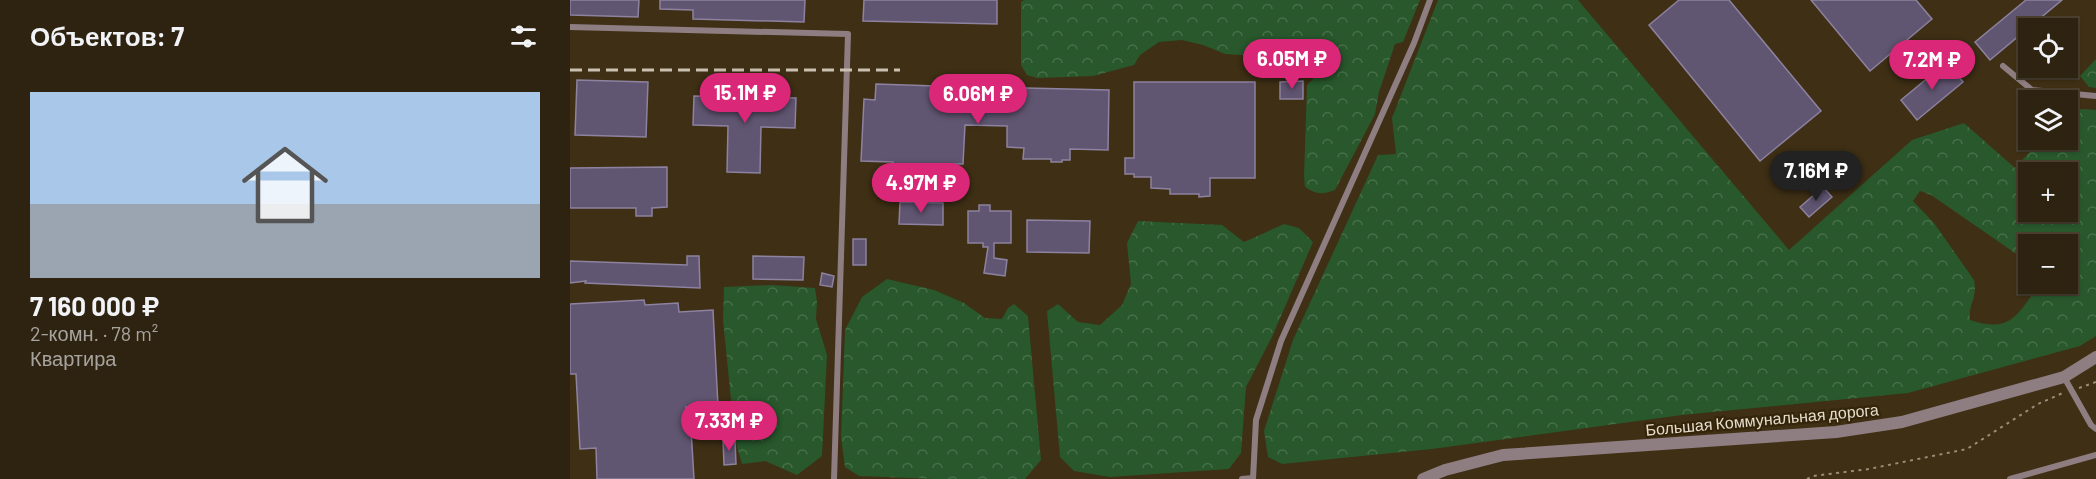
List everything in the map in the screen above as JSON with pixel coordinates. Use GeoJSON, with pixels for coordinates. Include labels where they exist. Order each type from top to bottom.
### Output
{"type":"FeatureCollection","features":[{"type":"Feature","properties":{"kind":"street","name":"Большая Коммунальная дорога"},"geometry":{"type":"LineString","coordinates":[[1423,479],[1445,470],[1503,455],[1836,432],[1902,422],[2064,377],[2096,357]]}},
{"type":"Feature","properties":{"kind":"lane"},"geometry":{"type":"LineString","coordinates":[[1242,479],[1253,479],[1256,420],[1281,340],[1414,43],[1430,0]]}},
{"type":"Feature","properties":{"kind":"lane"},"geometry":{"type":"LineString","coordinates":[[570,27],[848,34],[834,479]]}},
{"type":"Feature","properties":{"kind":"lane"},"geometry":{"type":"LineString","coordinates":[[2003,66],[2032,90],[2096,96]]}},
{"type":"Feature","properties":{"kind":"lane"},"geometry":{"type":"LineString","coordinates":[[2064,377],[2091,425],[2096,429]]}},
{"type":"Feature","properties":{"kind":"lane"},"geometry":{"type":"LineString","coordinates":[[2010,479],[2096,455]]}},
{"type":"Feature","properties":{"kind":"path"},"geometry":{"type":"LineString","coordinates":[[1807,479],[1966,449],[2038,404],[2096,382]]}},
{"type":"Feature","properties":{"kind":"green space"},"geometry":{"type":"Polygon","coordinates":[[[1024,0],[1420,0],[1403,42],[1395,44],[1379,92],[1375,114],[1335,190],[1322,193],[1305,187],[1304,176],[1307,85],[1317,75],[1315,63],[1305,59],[1225,54],[1182,40],[1159,42],[1140,55],[1134,65],[1093,76],[1037,78],[1027,75],[1021,65],[1021,2],[1024,0]]]}},
{"type":"Feature","properties":{"kind":"green space"},"geometry":{"type":"Polygon","coordinates":[[[1438,0],[1578,0],[1789,250],[1912,140],[1964,123],[2015,168],[2018,165],[2018,222],[2078,222],[2078,162],[2021,162],[2032,150],[2078,150],[2078,110],[2096,110],[2096,336],[2080,346],[1908,393],[1682,415],[1432,449],[1282,464],[1268,457],[1264,431],[1293,340],[1378,155],[1396,154],[1392,118],[1438,0]]]}},
{"type":"Feature","properties":{"kind":"green space"},"geometry":{"type":"Polygon","coordinates":[[[2096,59],[2096,88],[2089,87],[2080,76],[2096,59]]]}},
{"type":"Feature","properties":{"kind":"green space"},"geometry":{"type":"Polygon","coordinates":[[[1138,221],[1222,225],[1244,242],[1284,224],[1299,228],[1313,242],[1272,337],[1246,387],[1241,453],[1229,469],[1110,477],[1074,471],[1060,457],[1047,311],[1058,304],[1078,322],[1100,325],[1122,305],[1131,284],[1127,243],[1138,221]]]}},
{"type":"Feature","properties":{"kind":"green space"},"geometry":{"type":"Polygon","coordinates":[[[887,279],[934,290],[964,303],[985,318],[1002,319],[1008,308],[1014,304],[1028,316],[1041,460],[1025,479],[859,476],[845,467],[841,437],[845,330],[862,297],[887,279]]]}},
{"type":"Feature","properties":{"kind":"green space"},"geometry":{"type":"Polygon","coordinates":[[[772,285],[815,288],[816,319],[827,355],[822,456],[797,475],[765,461],[742,464],[735,440],[723,320],[724,287],[772,285]]]}},
{"type":"Feature","properties":{"kind":"building"},"geometry":{"type":"Polygon","coordinates":[[[570,0],[639,0],[638,17],[570,15],[570,0]]]}},
{"type":"Feature","properties":{"kind":"building"},"geometry":{"type":"Polygon","coordinates":[[[660,0],[805,0],[804,22],[693,19],[693,10],[660,9],[660,0]]]}},
{"type":"Feature","properties":{"kind":"building"},"geometry":{"type":"Polygon","coordinates":[[[864,0],[997,0],[997,24],[863,21],[864,0]]]}},
{"type":"Feature","properties":{"kind":"building"},"geometry":{"type":"Polygon","coordinates":[[[1679,0],[1729,0],[1821,111],[1760,161],[1649,25],[1679,0]]]}},
{"type":"Feature","properties":{"kind":"building"},"geometry":{"type":"Polygon","coordinates":[[[1811,0],[1916,0],[1932,19],[1870,71],[1811,0]]]}},
{"type":"Feature","properties":{"kind":"building"},"geometry":{"type":"Polygon","coordinates":[[[2026,0],[2062,0],[2040,18],[2018,18],[2018,37],[1990,60],[1975,42],[2026,0]]]}},
{"type":"Feature","properties":{"kind":"building"},"geometry":{"type":"Polygon","coordinates":[[[1947,62],[1963,82],[1917,120],[1901,100],[1947,62]]]}},
{"type":"Feature","properties":{"kind":"building"},"geometry":{"type":"Polygon","coordinates":[[[577,80],[648,82],[646,137],[575,135],[577,80]]]}},
{"type":"Feature","properties":{"kind":"building"},"geometry":{"type":"Polygon","coordinates":[[[1303,81],[1303,99],[1280,99],[1280,82],[1303,81]]]}},
{"type":"Feature","properties":{"kind":"building"},"geometry":{"type":"Polygon","coordinates":[[[1134,82],[1255,82],[1255,178],[1210,178],[1210,196],[1199,197],[1199,194],[1170,194],[1170,189],[1151,188],[1151,177],[1134,177],[1134,174],[1125,174],[1125,158],[1134,158],[1134,82]]]}},
{"type":"Feature","properties":{"kind":"building"},"geometry":{"type":"Polygon","coordinates":[[[876,84],[966,87],[965,101],[985,102],[985,87],[1109,90],[1108,150],[1070,149],[1070,160],[1062,160],[1062,162],[1051,162],[1051,159],[1023,159],[1024,148],[1007,147],[1007,126],[965,125],[963,164],[944,164],[943,181],[892,179],[893,162],[861,161],[864,99],[875,100],[876,84]]]}},
{"type":"Feature","properties":{"kind":"building"},"geometry":{"type":"Polygon","coordinates":[[[694,96],[796,98],[795,128],[761,127],[760,173],[727,172],[728,126],[693,125],[694,96]]]}},
{"type":"Feature","properties":{"kind":"building"},"geometry":{"type":"Polygon","coordinates":[[[667,167],[667,207],[652,208],[652,216],[636,216],[636,208],[570,208],[570,168],[667,167]]]}},
{"type":"Feature","properties":{"kind":"building"},"geometry":{"type":"Polygon","coordinates":[[[1823,187],[1832,197],[1809,217],[1800,207],[1823,187]]]}},
{"type":"Feature","properties":{"kind":"building"},"geometry":{"type":"Polygon","coordinates":[[[900,202],[943,203],[943,225],[899,224],[900,202]]]}},
{"type":"Feature","properties":{"kind":"building"},"geometry":{"type":"Polygon","coordinates":[[[979,205],[990,205],[990,211],[1011,211],[1011,243],[994,243],[994,258],[1007,260],[1005,276],[984,273],[988,247],[983,247],[983,243],[968,243],[968,211],[979,211],[979,205]]]}},
{"type":"Feature","properties":{"kind":"building"},"geometry":{"type":"Polygon","coordinates":[[[1027,220],[1090,221],[1089,253],[1027,252],[1027,220]]]}},
{"type":"Feature","properties":{"kind":"building"},"geometry":{"type":"Polygon","coordinates":[[[853,239],[866,239],[866,265],[853,265],[853,239]]]}},
{"type":"Feature","properties":{"kind":"building"},"geometry":{"type":"Polygon","coordinates":[[[687,256],[699,256],[700,288],[585,283],[586,281],[570,283],[570,261],[687,265],[687,256]]]}},
{"type":"Feature","properties":{"kind":"building"},"geometry":{"type":"Polygon","coordinates":[[[753,256],[804,257],[803,280],[753,279],[753,256]]]}},
{"type":"Feature","properties":{"kind":"building"},"geometry":{"type":"Polygon","coordinates":[[[822,273],[834,276],[832,287],[820,285],[822,273]]]}},
{"type":"Feature","properties":{"kind":"building"},"geometry":{"type":"Polygon","coordinates":[[[644,300],[645,305],[678,303],[679,312],[713,310],[718,406],[686,407],[687,429],[691,429],[694,479],[597,479],[596,448],[580,449],[576,374],[570,374],[570,304],[644,300]]]}},
{"type":"Feature","properties":{"kind":"building"},"geometry":{"type":"Polygon","coordinates":[[[723,440],[735,440],[736,464],[724,465],[723,440]]]}},
{"type":"Feature","properties":{"kind":"railway"},"geometry":{"type":"LineString","coordinates":[[570,70],[900,70]]}}]}
